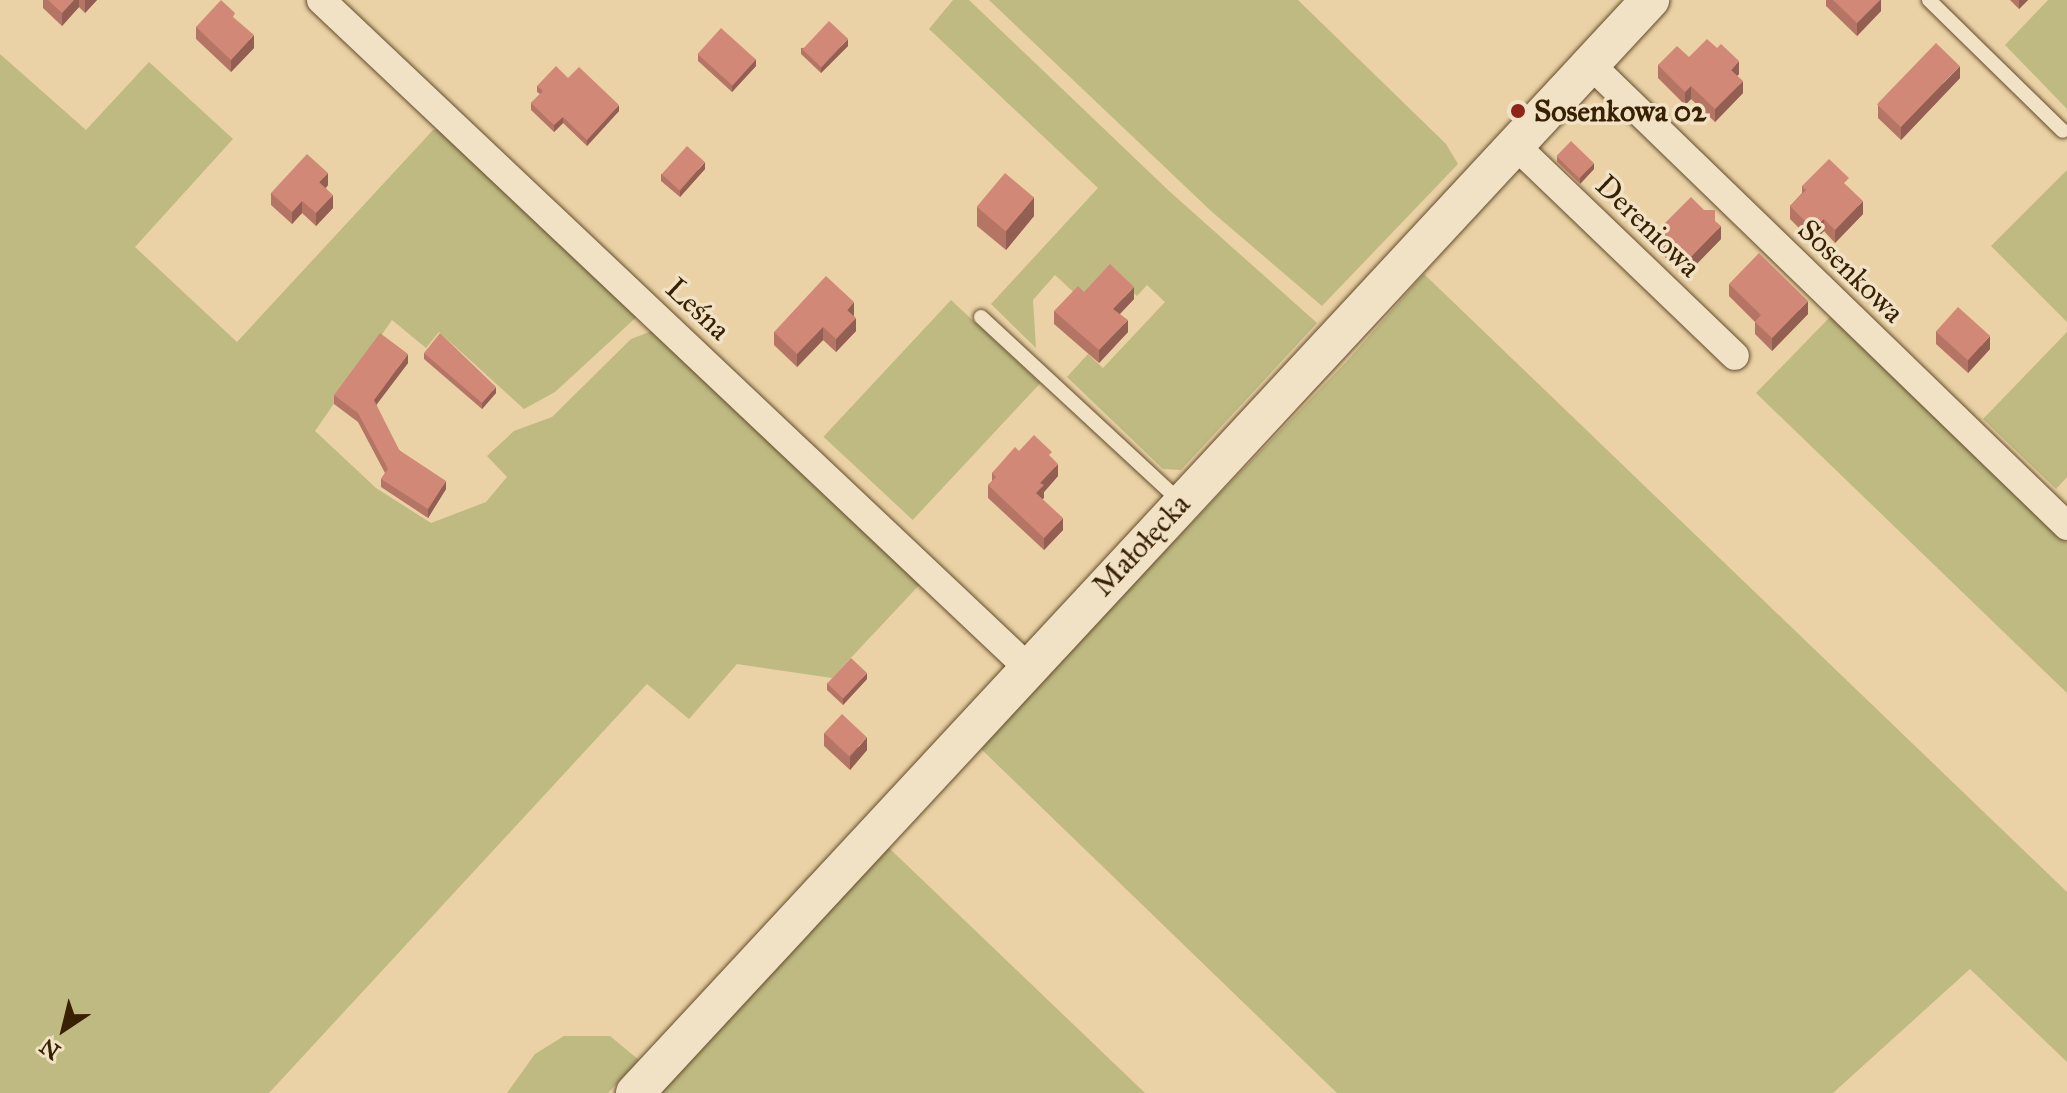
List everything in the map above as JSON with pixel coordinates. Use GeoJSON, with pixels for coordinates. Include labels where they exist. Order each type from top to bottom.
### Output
{"type":"FeatureCollection","features":[{"type":"Feature","properties":{"kind":"street","name":"Leśna"},"geometry":{"type":"LineString","coordinates":[[321,0],[1027,667]]}},
{"type":"Feature","properties":{"kind":"street","name":"Małołęcka"},"geometry":{"type":"LineString","coordinates":[[635,1093],[1181,501],[1590,64],[1639,4]]}},
{"type":"Feature","properties":{"kind":"street","name":"Sosenkowa"},"geometry":{"type":"LineString","coordinates":[[1590,64],[2067,526]]}},
{"type":"Feature","properties":{"kind":"street","name":"Dereniowa"},"geometry":{"type":"LineString","coordinates":[[1514,144],[1735,356]]}},
{"type":"Feature","properties":{"kind":"lane"},"geometry":{"type":"LineString","coordinates":[[1929,0],[2063,131]]}},
{"type":"Feature","properties":{"kind":"lane"},"geometry":{"type":"LineString","coordinates":[[981,317],[1181,501]]}},
{"type":"Feature","properties":{"kind":"shaded area"},"geometry":{"type":"Polygon","coordinates":[[[953,0],[969,0],[1168,190],[1317,323],[1181,470],[1163,469],[1067,377],[1088,354],[1103,368],[1165,302],[1147,285],[1137,296],[1109,270],[1082,300],[1055,275],[1033,300],[1036,348],[991,304],[1098,188],[929,29],[953,0]]]}},
{"type":"Feature","properties":{"kind":"shaded area"},"geometry":{"type":"Polygon","coordinates":[[[989,0],[1298,0],[1446,144],[1458,164],[1322,306],[1211,211],[989,0]]]}},
{"type":"Feature","properties":{"kind":"shaded area"},"geometry":{"type":"Polygon","coordinates":[[[2048,0],[2067,0],[2067,109],[2005,45],[2048,0]]]}},
{"type":"Feature","properties":{"kind":"shaded area"},"geometry":{"type":"Polygon","coordinates":[[[0,54],[86,130],[149,62],[233,139],[135,247],[237,342],[433,130],[442,128],[643,311],[555,392],[524,409],[439,332],[426,348],[392,320],[315,431],[376,488],[431,523],[486,502],[507,477],[487,456],[514,431],[552,417],[631,339],[657,329],[923,581],[832,678],[737,664],[689,719],[647,684],[269,1093],[0,1093],[0,54]]]}},
{"type":"Feature","properties":{"kind":"shaded area"},"geometry":{"type":"Polygon","coordinates":[[[2067,170],[2067,322],[1991,246],[2067,170]]]}},
{"type":"Feature","properties":{"kind":"shaded area"},"geometry":{"type":"Polygon","coordinates":[[[1424,274],[2067,892],[2067,1062],[1970,969],[1833,1093],[1337,1093],[978,746],[1347,361],[1424,274]]]}},
{"type":"Feature","properties":{"kind":"shaded area"},"geometry":{"type":"Polygon","coordinates":[[[951,300],[1040,383],[913,520],[823,437],[951,300]]]}},
{"type":"Feature","properties":{"kind":"shaded area"},"geometry":{"type":"Polygon","coordinates":[[[1830,317],[2067,543],[2067,693],[1756,393],[1830,317]]]}},
{"type":"Feature","properties":{"kind":"shaded area"},"geometry":{"type":"Polygon","coordinates":[[[2067,332],[2067,477],[2056,489],[1983,419],[2067,332]]]}},
{"type":"Feature","properties":{"kind":"shaded area"},"geometry":{"type":"Polygon","coordinates":[[[887,846],[1145,1093],[661,1093],[887,846]]]}},
{"type":"Feature","properties":{"kind":"shaded area"},"geometry":{"type":"Polygon","coordinates":[[[564,1036],[610,1036],[639,1060],[608,1093],[507,1093],[535,1054],[564,1036]]]}},
{"type":"Feature","properties":{"kind":"building"},"geometry":{"type":"Polygon","coordinates":[[[48,0],[74,0],[62,13],[48,0]]]}},
{"type":"Feature","properties":{"kind":"building"},"geometry":{"type":"Polygon","coordinates":[[[221,0],[235,13],[233,17],[254,35],[231,60],[196,27],[221,0]]]}},
{"type":"Feature","properties":{"kind":"building"},"geometry":{"type":"Polygon","coordinates":[[[1833,0],[1880,0],[1857,23],[1833,0]]]}},
{"type":"Feature","properties":{"kind":"building"},"geometry":{"type":"Polygon","coordinates":[[[829,21],[848,39],[821,67],[802,50],[829,21]]]}},
{"type":"Feature","properties":{"kind":"building"},"geometry":{"type":"Polygon","coordinates":[[[721,28],[756,59],[733,85],[698,54],[721,28]]]}},
{"type":"Feature","properties":{"kind":"building"},"geometry":{"type":"Polygon","coordinates":[[[1707,39],[1717,48],[1721,44],[1739,61],[1731,70],[1743,81],[1715,109],[1691,86],[1685,92],[1658,65],[1677,46],[1689,57],[1707,39]]]}},
{"type":"Feature","properties":{"kind":"building"},"geometry":{"type":"Polygon","coordinates":[[[1936,43],[1960,66],[1901,127],[1877,104],[1936,43]]]}},
{"type":"Feature","properties":{"kind":"building"},"geometry":{"type":"Polygon","coordinates":[[[556,66],[568,78],[579,67],[619,105],[587,140],[563,117],[554,125],[531,103],[543,91],[537,86],[556,66]]]}},
{"type":"Feature","properties":{"kind":"building"},"geometry":{"type":"Polygon","coordinates":[[[1571,141],[1594,163],[1579,178],[1556,156],[1571,141]]]}},
{"type":"Feature","properties":{"kind":"building"},"geometry":{"type":"Polygon","coordinates":[[[687,146],[705,162],[679,190],[662,174],[687,146]]]}},
{"type":"Feature","properties":{"kind":"building"},"geometry":{"type":"Polygon","coordinates":[[[307,154],[328,173],[319,182],[333,195],[316,213],[302,201],[292,212],[271,193],[307,154]]]}},
{"type":"Feature","properties":{"kind":"building"},"geometry":{"type":"Polygon","coordinates":[[[1829,159],[1849,178],[1844,183],[1863,201],[1835,230],[1824,219],[1813,229],[1790,206],[1806,190],[1802,186],[1829,159]]]}},
{"type":"Feature","properties":{"kind":"building"},"geometry":{"type":"Polygon","coordinates":[[[1005,173],[1034,197],[1006,231],[977,207],[1005,173]]]}},
{"type":"Feature","properties":{"kind":"building"},"geometry":{"type":"Polygon","coordinates":[[[1691,197],[1704,210],[1715,210],[1715,221],[1721,226],[1685,263],[1654,234],[1691,197]]]}},
{"type":"Feature","properties":{"kind":"building"},"geometry":{"type":"Polygon","coordinates":[[[1759,253],[1808,301],[1772,338],[1755,322],[1761,315],[1729,284],[1759,253]]]}},
{"type":"Feature","properties":{"kind":"building"},"geometry":{"type":"Polygon","coordinates":[[[1110,264],[1134,287],[1113,309],[1128,320],[1099,350],[1054,311],[1078,286],[1084,292],[1110,264]]]}},
{"type":"Feature","properties":{"kind":"building"},"geometry":{"type":"Polygon","coordinates":[[[826,276],[854,302],[847,310],[856,318],[836,339],[823,327],[797,354],[774,332],[826,276]]]}},
{"type":"Feature","properties":{"kind":"building"},"geometry":{"type":"Polygon","coordinates":[[[1958,307],[1990,336],[1968,360],[1936,332],[1958,307]]]}},
{"type":"Feature","properties":{"kind":"building"},"geometry":{"type":"Polygon","coordinates":[[[380,333],[408,354],[374,400],[399,450],[446,481],[428,509],[381,479],[388,469],[358,413],[334,395],[380,333]]]}},
{"type":"Feature","properties":{"kind":"building"},"geometry":{"type":"Polygon","coordinates":[[[440,333],[496,387],[482,403],[424,353],[440,333]]]}},
{"type":"Feature","properties":{"kind":"building"},"geometry":{"type":"Polygon","coordinates":[[[1034,435],[1052,452],[1049,455],[1058,464],[1040,483],[1044,485],[1036,493],[1063,518],[1044,538],[988,485],[996,477],[992,473],[1015,447],[1019,451],[1034,435]]]}},
{"type":"Feature","properties":{"kind":"building"},"geometry":{"type":"Polygon","coordinates":[[[851,658],[867,673],[843,699],[827,684],[851,658]]]}},
{"type":"Feature","properties":{"kind":"building"},"geometry":{"type":"Polygon","coordinates":[[[842,714],[867,737],[849,756],[824,733],[842,714]]]}},
{"type":"Feature","properties":{"kind":"place","name":"Sosenkowa 02"},"geometry":{"type":"Point","coordinates":[1518,111]}}]}
